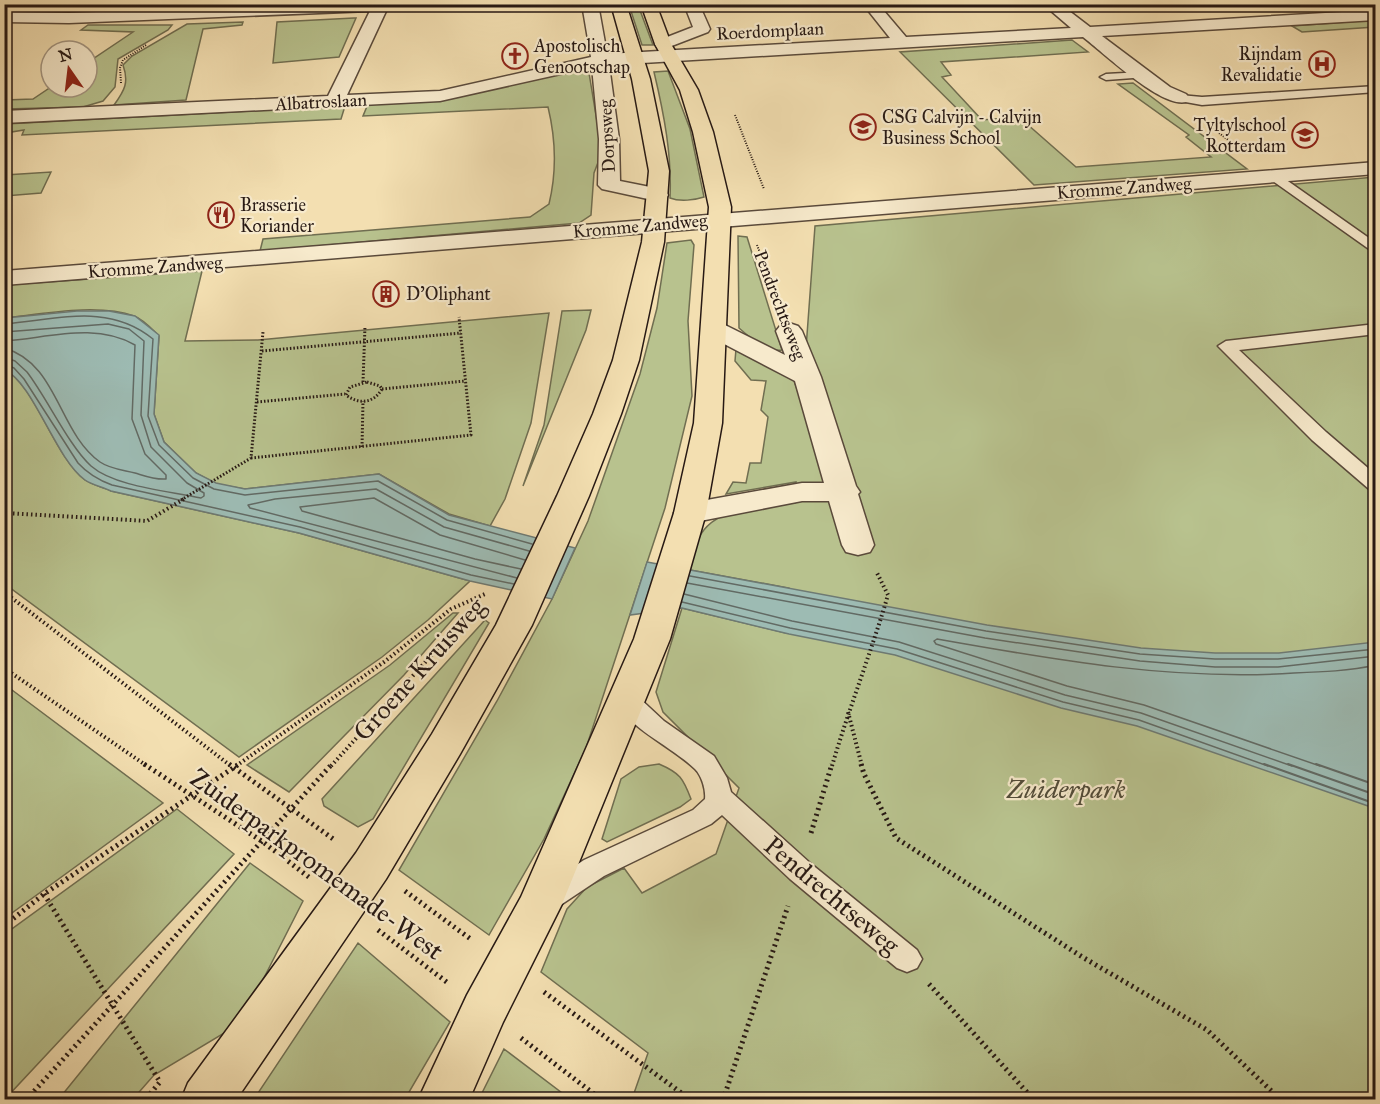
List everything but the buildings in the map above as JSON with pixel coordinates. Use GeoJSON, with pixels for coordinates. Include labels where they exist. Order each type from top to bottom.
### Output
{"type":"FeatureCollection","features":[{"type":"Feature","properties":{"kind":"main road","name":"Dorpsweg"},"geometry":{"type":"LineString","coordinates":[[618,4],[634,58],[658,159],[654,225]]}},
{"type":"Feature","properties":{"kind":"main road"},"geometry":{"type":"LineString","coordinates":[[443,1100],[484,1010],[540,904],[652,639],[690,513],[708,423],[714,329],[716,236],[720,219],[704,132],[689,90],[667,50],[648,4]]}},
{"type":"Feature","properties":{"kind":"main road","name":"Groene Kruisweg"},"geometry":{"type":"LineString","coordinates":[[206,1100],[371,866],[434,764],[514,625],[607,414],[626,360],[653,242],[654,225]]}},
{"type":"Feature","properties":{"kind":"street","name":"Dorpsweg"},"geometry":{"type":"LineString","coordinates":[[590,4],[610,133],[609,184],[657,195]]}},
{"type":"Feature","properties":{"kind":"street"},"geometry":{"type":"LineString","coordinates":[[667,50],[702,28],[691,4]]}},
{"type":"Feature","properties":{"kind":"street"},"geometry":{"type":"LineString","coordinates":[[870,4],[902,43]]}},
{"type":"Feature","properties":{"kind":"street"},"geometry":{"type":"LineString","coordinates":[[1050,4],[1085,33],[1164,91],[1180,98]]}},
{"type":"Feature","properties":{"kind":"street"},"geometry":{"type":"LineString","coordinates":[[4,17],[55,19],[388,6]]}},
{"type":"Feature","properties":{"kind":"street"},"geometry":{"type":"LineString","coordinates":[[335,102],[388,6]]}},
{"type":"Feature","properties":{"kind":"street"},"geometry":{"type":"LineString","coordinates":[[1238,10],[1258,22]]}},
{"type":"Feature","properties":{"kind":"street","name":"Roerdomplaan"},"geometry":{"type":"LineString","coordinates":[[634,58],[667,50],[712,54],[1376,15]]}},
{"type":"Feature","properties":{"kind":"street","name":"Albatroslaan"},"geometry":{"type":"LineString","coordinates":[[4,117],[440,96],[600,60],[634,58]]}},
{"type":"Feature","properties":{"kind":"street","name":"Kromme Zandweg"},"geometry":{"type":"LineString","coordinates":[[4,278],[1376,168]]}},
{"type":"Feature","properties":{"kind":"street","name":"Pendrechtseweg"},"geometry":{"type":"LineString","coordinates":[[714,329],[807,377]]}},
{"type":"Feature","properties":{"kind":"street","name":"Pendrechtseweg"},"geometry":{"type":"LineString","coordinates":[[789,331],[807,377],[844,492],[858,545]]}},
{"type":"Feature","properties":{"kind":"street"},"geometry":{"type":"LineString","coordinates":[[690,513],[802,492],[844,492]]}},
{"type":"Feature","properties":{"kind":"lane"},"geometry":{"type":"LineString","coordinates":[[1106,77],[1143,75]]}},
{"type":"Feature","properties":{"kind":"lane"},"geometry":{"type":"LineString","coordinates":[[1180,98],[1202,101],[1376,89]]}},
{"type":"Feature","properties":{"kind":"lane"},"geometry":{"type":"LineString","coordinates":[[1275,176],[1376,250]]}},
{"type":"Feature","properties":{"kind":"lane"},"geometry":{"type":"LineString","coordinates":[[1376,329],[1226,346],[1293,412],[1376,485]]}},
{"type":"Feature","properties":{"kind":"lane","name":"Pendrechtseweg"},"geometry":{"type":"LineString","coordinates":[[626,700],[655,727],[705,764],[714,778],[719,797],[800,871],[907,960]]}},
{"type":"Feature","properties":{"kind":"lane"},"geometry":{"type":"LineString","coordinates":[[540,904],[594,868],[702,817],[716,805],[719,797]]}},
{"type":"Feature","properties":{"kind":"path"},"geometry":{"type":"LineString","coordinates":[[97,113],[120,88],[122,61],[132,52],[172,31],[183,14]]}},
{"type":"Feature","properties":{"kind":"path"},"geometry":{"type":"LineString","coordinates":[[712,54],[713,62],[765,191]]}},
{"type":"Feature","properties":{"kind":"path"},"geometry":{"type":"LineString","coordinates":[[1180,98],[1184,106],[1275,176]]}},
{"type":"Feature","properties":{"kind":"path","name":"Pendrechtseweg"},"geometry":{"type":"LineString","coordinates":[[757,244],[789,331]]}},
{"type":"Feature","properties":{"kind":"path"},"geometry":{"type":"LineString","coordinates":[[4,513],[147,521],[251,458],[471,435],[459,317]]}},
{"type":"Feature","properties":{"kind":"path"},"geometry":{"type":"LineString","coordinates":[[363,382],[365,326]]}},
{"type":"Feature","properties":{"kind":"path"},"geometry":{"type":"LineString","coordinates":[[251,458],[263,333]]}},
{"type":"Feature","properties":{"kind":"path"},"geometry":{"type":"LineString","coordinates":[[262,351],[461,333]]}},
{"type":"Feature","properties":{"kind":"path"},"geometry":{"type":"LineString","coordinates":[[257,402],[345,394],[352,400],[363,401],[374,398],[382,389],[465,381]]}},
{"type":"Feature","properties":{"kind":"path"},"geometry":{"type":"LineString","coordinates":[[345,394],[350,387],[363,382],[377,384],[382,389]]}},
{"type":"Feature","properties":{"kind":"path"},"geometry":{"type":"LineString","coordinates":[[363,401],[363,447]]}},
{"type":"Feature","properties":{"kind":"path","name":"Groene Kruisweg"},"geometry":{"type":"LineString","coordinates":[[4,926],[44,894],[192,797],[384,662],[451,609],[489,592],[263,842],[111,1004],[26,1100]]}},
{"type":"Feature","properties":{"kind":"path"},"geometry":{"type":"LineString","coordinates":[[868,659],[888,595]]}},
{"type":"Feature","properties":{"kind":"path","name":"Zuiderparkpromemade-West"},"geometry":{"type":"LineString","coordinates":[[4,668],[192,797],[263,842],[602,1100]]}},
{"type":"Feature","properties":{"kind":"path"},"geometry":{"type":"LineString","coordinates":[[848,712],[864,774],[896,838],[1084,957],[1206,1030],[1281,1100]]}},
{"type":"Feature","properties":{"kind":"path"},"geometry":{"type":"LineString","coordinates":[[44,894],[160,1082],[145,1100]]}},
{"type":"Feature","properties":{"kind":"path","name":"Pendrechtseweg"},"geometry":{"type":"LineString","coordinates":[[907,960],[1034,1100]]}},
{"type":"Feature","properties":{"kind":"green space"},"geometry":{"type":"Polygon","coordinates":[[[4,5],[164,6],[34,11],[4,5]]]}},
{"type":"Feature","properties":{"kind":"green space"},"geometry":{"type":"Polygon","coordinates":[[[629,5],[638,5],[653,45],[642,45],[629,5]]]}},
{"type":"Feature","properties":{"kind":"green space"},"geometry":{"type":"Polygon","coordinates":[[[356,18],[339,57],[273,63],[277,22],[356,18]]]}},
{"type":"Feature","properties":{"kind":"green space"},"geometry":{"type":"Polygon","coordinates":[[[1375,20],[1375,27],[1302,32],[1292,26],[1375,20]]]}},
{"type":"Feature","properties":{"kind":"green space"},"geometry":{"type":"Polygon","coordinates":[[[243,22],[242,25],[203,29],[186,100],[114,105],[125,86],[126,76],[123,65],[132,56],[187,24],[243,22]]]}},
{"type":"Feature","properties":{"kind":"green space"},"geometry":{"type":"Polygon","coordinates":[[[88,25],[172,25],[168,30],[118,59],[115,87],[103,101],[83,107],[5,109],[5,100],[33,99],[39,95],[39,99],[99,99],[99,55],[133,32],[81,30],[88,25]]]}},
{"type":"Feature","properties":{"kind":"green space"},"geometry":{"type":"Polygon","coordinates":[[[1072,40],[1088,52],[941,62],[951,75],[942,77],[982,120],[1019,117],[1076,167],[1211,157],[1186,137],[1189,135],[1118,84],[1133,83],[1247,169],[1034,185],[900,52],[1072,40]]]}},
{"type":"Feature","properties":{"kind":"green space"},"geometry":{"type":"Polygon","coordinates":[[[588,67],[602,152],[594,173],[591,215],[579,223],[260,251],[263,239],[530,217],[549,204],[552,192],[553,131],[548,107],[363,116],[368,104],[588,67]]]}},
{"type":"Feature","properties":{"kind":"green space"},"geometry":{"type":"Polygon","coordinates":[[[668,71],[690,129],[704,197],[692,200],[670,198],[670,166],[654,72],[668,71]]]}},
{"type":"Feature","properties":{"kind":"green space"},"geometry":{"type":"Polygon","coordinates":[[[345,106],[341,119],[22,135],[24,130],[5,133],[5,124],[345,106]]]}},
{"type":"Feature","properties":{"kind":"green space"},"geometry":{"type":"Polygon","coordinates":[[[51,172],[41,193],[5,196],[5,175],[51,172]]]}},
{"type":"Feature","properties":{"kind":"green space","name":"Zuiderpark"},"geometry":{"type":"Polygon","coordinates":[[[1375,177],[1375,1099],[632,1099],[648,1053],[541,972],[567,909],[587,887],[624,868],[642,893],[716,854],[739,788],[663,712],[656,692],[682,608],[786,633],[789,588],[690,570],[701,534],[718,518],[730,512],[757,505],[795,503],[796,482],[726,494],[733,482],[746,483],[750,463],[761,463],[768,417],[761,410],[766,381],[751,380],[735,361],[736,349],[793,378],[802,403],[815,226],[1375,177]]]}},
{"type":"Feature","properties":{"kind":"green space"},"geometry":{"type":"Polygon","coordinates":[[[738,236],[747,237],[782,350],[765,347],[739,328],[738,236]]]}},
{"type":"Feature","properties":{"kind":"green space"},"geometry":{"type":"Polygon","coordinates":[[[691,240],[694,245],[688,321],[692,396],[665,508],[586,748],[544,839],[489,935],[399,870],[497,701],[552,599],[588,521],[640,374],[657,308],[667,243],[691,240]]]}},
{"type":"Feature","properties":{"kind":"green space"},"geometry":{"type":"Polygon","coordinates":[[[202,271],[185,341],[258,340],[549,313],[531,423],[505,499],[490,526],[449,514],[379,474],[245,489],[216,484],[196,473],[164,442],[154,414],[159,336],[144,322],[134,316],[104,310],[5,318],[5,285],[202,271]]]}},
{"type":"Feature","properties":{"kind":"green space"},"geometry":{"type":"Polygon","coordinates":[[[591,310],[586,330],[523,486],[544,425],[562,311],[591,310]]]}},
{"type":"Feature","properties":{"kind":"green space"},"geometry":{"type":"Polygon","coordinates":[[[5,370],[26,390],[74,469],[91,483],[111,491],[299,533],[470,581],[428,620],[382,657],[239,757],[5,584],[5,370]]]}},
{"type":"Feature","properties":{"kind":"green space"},"geometry":{"type":"Polygon","coordinates":[[[453,613],[458,613],[404,675],[289,792],[247,765],[390,665],[453,613]]]}},
{"type":"Feature","properties":{"kind":"green space"},"geometry":{"type":"Polygon","coordinates":[[[485,620],[489,623],[373,819],[358,827],[324,806],[322,799],[485,620]]]}},
{"type":"Feature","properties":{"kind":"green space"},"geometry":{"type":"Polygon","coordinates":[[[4,684],[163,803],[5,918],[4,918],[4,684]]]}},
{"type":"Feature","properties":{"kind":"green space"},"geometry":{"type":"Polygon","coordinates":[[[659,764],[680,777],[691,799],[680,807],[607,842],[602,839],[621,779],[639,767],[659,764]]]}},
{"type":"Feature","properties":{"kind":"green space"},"geometry":{"type":"Polygon","coordinates":[[[177,809],[234,854],[5,1099],[5,934],[177,809]]]}},
{"type":"Feature","properties":{"kind":"green space"},"geometry":{"type":"Polygon","coordinates":[[[250,863],[303,901],[241,1023],[154,1075],[133,1099],[58,1100],[250,863]]]}},
{"type":"Feature","properties":{"kind":"green space"},"geometry":{"type":"Polygon","coordinates":[[[358,943],[450,1022],[405,1099],[254,1099],[358,943]]]}},
{"type":"Feature","properties":{"kind":"green space"},"geometry":{"type":"Polygon","coordinates":[[[504,1049],[570,1099],[479,1099],[504,1049]]]}},
{"type":"Feature","properties":{"kind":"water"},"geometry":{"type":"Polygon","coordinates":[[[77,311],[109,311],[135,316],[159,335],[154,414],[164,442],[196,473],[216,483],[245,489],[379,474],[449,515],[575,548],[552,599],[470,581],[299,533],[111,491],[88,482],[74,470],[64,456],[26,390],[5,370],[5,318],[77,311]]]}},
{"type":"Feature","properties":{"kind":"water"},"geometry":{"type":"Polygon","coordinates":[[[647,562],[987,625],[1141,648],[1215,653],[1279,653],[1375,642],[1375,812],[1368,806],[1137,726],[1061,708],[895,655],[789,634],[682,608],[630,615],[647,562]]]}},
{"type":"Feature","properties":{"kind":"place","name":"Apostolisch Genootschap"},"geometry":{"type":"Point","coordinates":[515,56]}},
{"type":"Feature","properties":{"kind":"place","name":"Rijndam Revalidatie"},"geometry":{"type":"Point","coordinates":[1322,64]}},
{"type":"Feature","properties":{"kind":"place","name":"CSG Calvijn - Calvijn Business School"},"geometry":{"type":"Point","coordinates":[863,127]}},
{"type":"Feature","properties":{"kind":"place","name":"Tyltylschool Rotterdam"},"geometry":{"type":"Point","coordinates":[1305,135]}},
{"type":"Feature","properties":{"kind":"place","name":"Brasserie Koriander"},"geometry":{"type":"Point","coordinates":[221,215]}},
{"type":"Feature","properties":{"kind":"place","name":"D'Oliphant"},"geometry":{"type":"Point","coordinates":[386,294]}}]}
